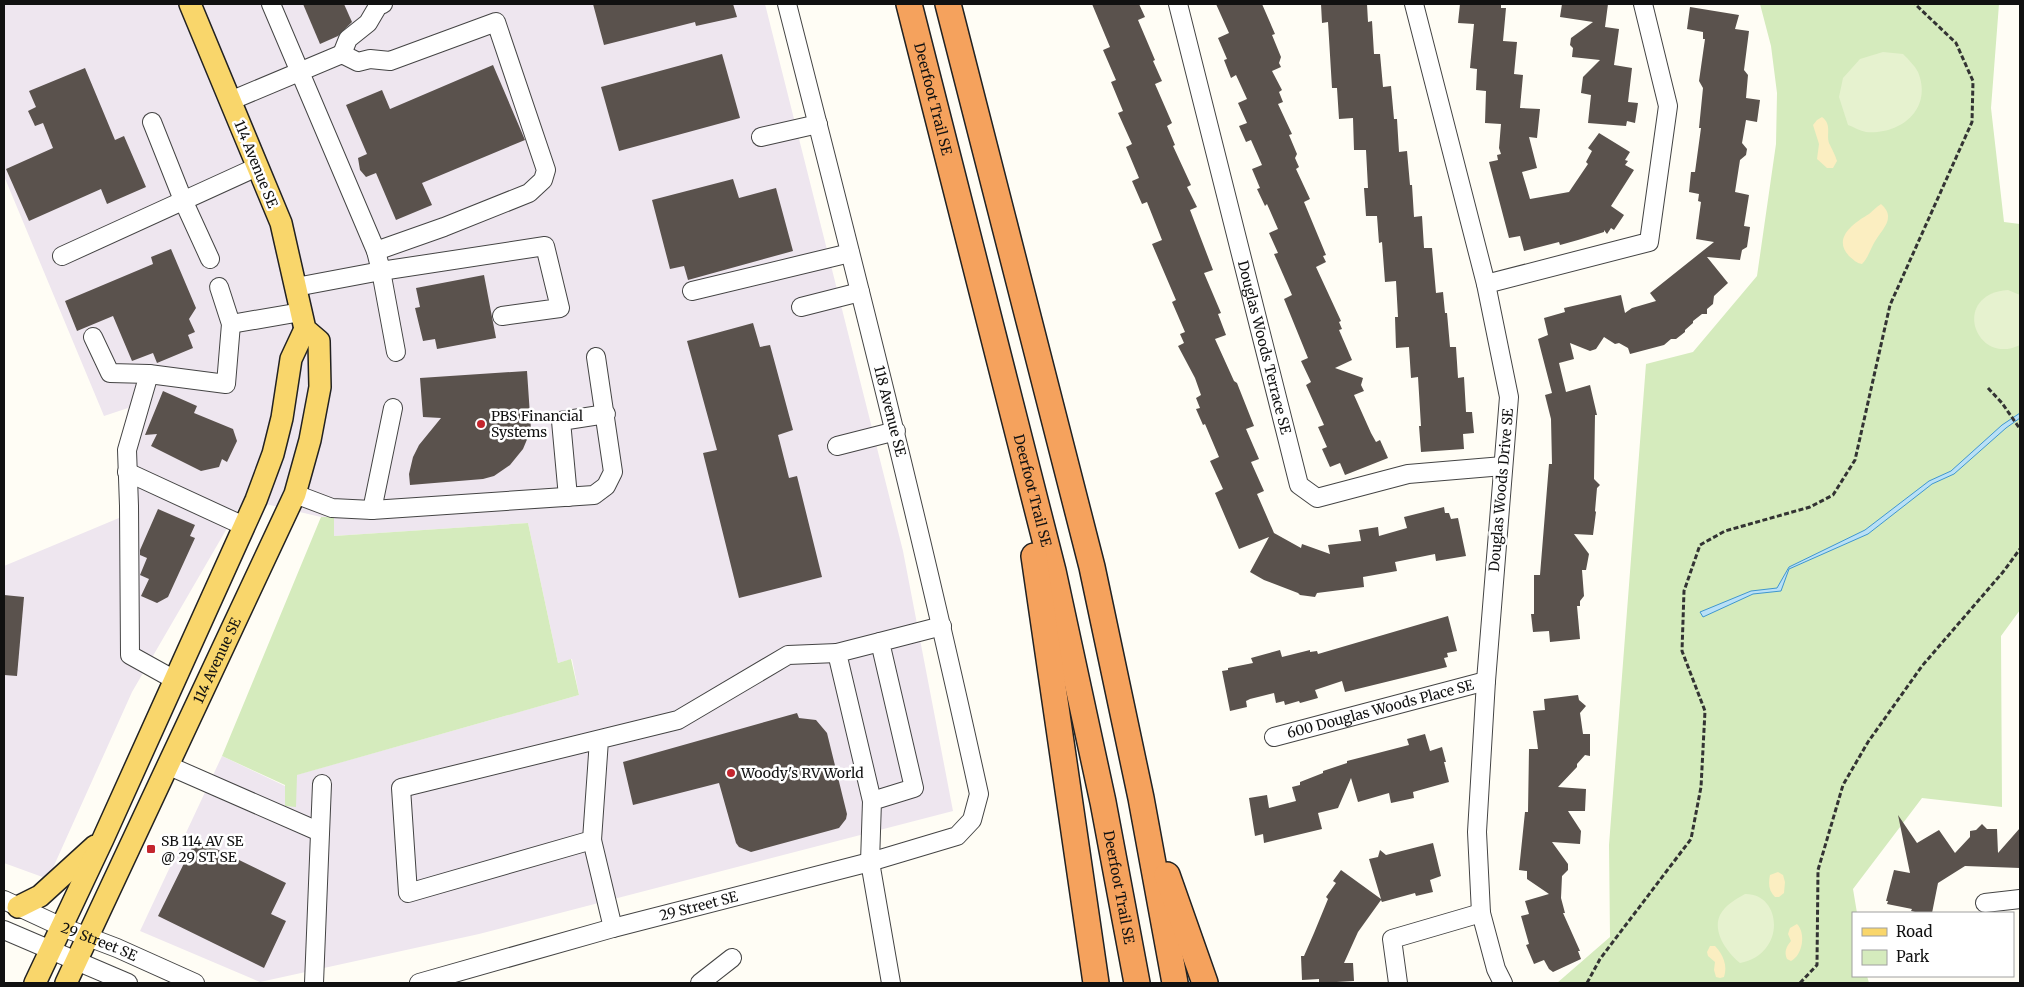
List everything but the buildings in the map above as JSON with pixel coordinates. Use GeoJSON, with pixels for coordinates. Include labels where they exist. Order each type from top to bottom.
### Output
{"type":"FeatureCollection","features":[{"type":"Feature","properties":{"kind":"highway","name":"Deerfoot Trail SE"},"geometry":{"type":"LineString","coordinates":[[909,4],[1053,571],[1103,802],[1136,983]]}},
{"type":"Feature","properties":{"kind":"highway"},"geometry":{"type":"LineString","coordinates":[[948,4],[1092,566],[1141,798],[1174,983]]}},
{"type":"Feature","properties":{"kind":"highway"},"geometry":{"type":"LineString","coordinates":[[1009,395],[1096,983]]}},
{"type":"Feature","properties":{"kind":"highway"},"geometry":{"type":"LineString","coordinates":[[1141,798],[1205,983]]}},
{"type":"Feature","properties":{"kind":"main road","name":"114 Avenue SE"},"geometry":{"type":"LineString","coordinates":[[66,983],[295,494],[310,440],[320,387],[319,341],[303,321],[280,223],[190,4]]}},
{"type":"Feature","properties":{"kind":"main road"},"geometry":{"type":"LineString","coordinates":[[35,983],[103,839],[256,500],[273,454],[282,418],[291,359],[303,321]]}},
{"type":"Feature","properties":{"kind":"main road"},"geometry":{"type":"LineString","coordinates":[[11,903],[40,896],[103,839]]}},
{"type":"Feature","properties":{"kind":"street"},"geometry":{"type":"LineString","coordinates":[[271,4],[376,251],[396,352]]}},
{"type":"Feature","properties":{"kind":"street"},"geometry":{"type":"LineString","coordinates":[[230,101],[342,54],[348,39],[368,23],[378,6],[383,4]]}},
{"type":"Feature","properties":{"kind":"street","name":"118 Avenue SE"},"geometry":{"type":"LineString","coordinates":[[787,4],[896,431],[942,626],[979,794],[972,820]]}},
{"type":"Feature","properties":{"kind":"street","name":"Douglas Woods Terrace SE"},"geometry":{"type":"LineString","coordinates":[[1178,4],[1298,485],[1317,498],[1408,474],[1503,466]]}},
{"type":"Feature","properties":{"kind":"street","name":"Douglas Woods Drive SE"},"geometry":{"type":"LineString","coordinates":[[1414,4],[1486,284],[1509,397],[1486,681],[1477,832],[1481,913],[1496,969],[1503,983]]}},
{"type":"Feature","properties":{"kind":"street"},"geometry":{"type":"LineString","coordinates":[[1486,284],[1649,242],[1668,106],[1643,4]]}},
{"type":"Feature","properties":{"kind":"street"},"geometry":{"type":"LineString","coordinates":[[342,54],[358,62],[370,59],[390,62],[496,22],[546,170],[543,180],[529,193],[444,227],[376,251]]}},
{"type":"Feature","properties":{"kind":"street"},"geometry":{"type":"LineString","coordinates":[[152,122],[210,259]]}},
{"type":"Feature","properties":{"kind":"street"},"geometry":{"type":"LineString","coordinates":[[761,137],[818,124]]}},
{"type":"Feature","properties":{"kind":"street"},"geometry":{"type":"LineString","coordinates":[[62,256],[257,167]]}},
{"type":"Feature","properties":{"kind":"street"},"geometry":{"type":"LineString","coordinates":[[296,287],[381,271],[544,246],[560,308],[502,316]]}},
{"type":"Feature","properties":{"kind":"street"},"geometry":{"type":"LineString","coordinates":[[692,291],[850,253]]}},
{"type":"Feature","properties":{"kind":"street"},"geometry":{"type":"LineString","coordinates":[[93,338],[110,373],[149,374],[226,384],[231,324],[220,287]]}},
{"type":"Feature","properties":{"kind":"street"},"geometry":{"type":"LineString","coordinates":[[801,307],[860,292]]}},
{"type":"Feature","properties":{"kind":"street"},"geometry":{"type":"LineString","coordinates":[[231,324],[303,321]]}},
{"type":"Feature","properties":{"kind":"street"},"geometry":{"type":"LineString","coordinates":[[295,494],[332,508],[372,510],[594,495],[606,486],[613,472],[606,414],[596,357]]}},
{"type":"Feature","properties":{"kind":"street"},"geometry":{"type":"LineString","coordinates":[[149,374],[127,450],[130,655],[175,680]]}},
{"type":"Feature","properties":{"kind":"street"},"geometry":{"type":"LineString","coordinates":[[372,510],[393,408]]}},
{"type":"Feature","properties":{"kind":"street"},"geometry":{"type":"LineString","coordinates":[[568,497],[561,421],[606,414]]}},
{"type":"Feature","properties":{"kind":"street"},"geometry":{"type":"LineString","coordinates":[[837,446],[896,431]]}},
{"type":"Feature","properties":{"kind":"street"},"geometry":{"type":"LineString","coordinates":[[128,472],[244,526]]}},
{"type":"Feature","properties":{"kind":"street"},"geometry":{"type":"LineString","coordinates":[[592,840],[408,893],[401,788],[678,720],[788,655],[837,653],[942,626]]}},
{"type":"Feature","properties":{"kind":"street"},"geometry":{"type":"LineString","coordinates":[[872,800],[914,788],[880,642]]}},
{"type":"Feature","properties":{"kind":"street"},"geometry":{"type":"LineString","coordinates":[[837,653],[872,800],[870,862],[891,983]]}},
{"type":"Feature","properties":{"kind":"street","name":"600 Douglas Woods Place SE"},"geometry":{"type":"LineString","coordinates":[[1274,736],[1486,681]]}},
{"type":"Feature","properties":{"kind":"street"},"geometry":{"type":"LineString","coordinates":[[598,740],[592,840],[613,928]]}},
{"type":"Feature","properties":{"kind":"street"},"geometry":{"type":"LineString","coordinates":[[167,765],[320,832]]}},
{"type":"Feature","properties":{"kind":"street"},"geometry":{"type":"LineString","coordinates":[[314,983],[322,784]]}},
{"type":"Feature","properties":{"kind":"street","name":"29 Street SE"},"geometry":{"type":"LineString","coordinates":[[419,983],[613,928],[870,862],[957,836],[972,820]]}},
{"type":"Feature","properties":{"kind":"street"},"geometry":{"type":"LineString","coordinates":[[1985,903],[2020,899]]}},
{"type":"Feature","properties":{"kind":"street","name":"29 Street SE"},"geometry":{"type":"LineString","coordinates":[[11,903],[62,927],[195,983]]}},
{"type":"Feature","properties":{"kind":"street"},"geometry":{"type":"LineString","coordinates":[[1398,983],[1392,939],[1481,913]]}},
{"type":"Feature","properties":{"kind":"street","name":"29 Street SE"},"geometry":{"type":"LineString","coordinates":[[4,930],[128,983]]}},
{"type":"Feature","properties":{"kind":"street"},"geometry":{"type":"LineString","coordinates":[[700,983],[732,958]]}},
{"type":"Feature","properties":{"kind":"path"},"geometry":{"type":"LineString","coordinates":[[1587,983],[1600,959],[1691,839],[1701,787],[1705,712],[1682,651],[1682,641],[1684,591],[1700,545],[1725,531],[1810,508],[1833,495],[1855,460],[1890,305],[1972,122],[1973,81],[1956,43],[1915,4]]}},
{"type":"Feature","properties":{"kind":"path"},"geometry":{"type":"LineString","coordinates":[[1988,388],[2002,403],[2020,429]]}},
{"type":"Feature","properties":{"kind":"path"},"geometry":{"type":"LineString","coordinates":[[1800,983],[1817,964],[1818,870],[1843,785],[1868,742],[1922,666],[2003,572],[2020,549]]}},
{"type":"Feature","properties":{"kind":"shaded area"},"geometry":{"type":"Polygon","coordinates":[[[4,4],[765,4],[903,551],[953,811],[479,934],[260,982],[140,931],[222,756],[285,786],[296,807],[296,775],[579,695],[572,659],[558,663],[528,523],[334,536],[334,517],[321,517],[244,499],[132,692],[48,879],[4,863],[4,566],[119,518],[119,458],[128,408],[104,416],[4,176],[4,4]]]}},
{"type":"Feature","properties":{"kind":"green space"},"geometry":{"type":"Polygon","coordinates":[[[1760,4],[1999,4],[1991,108],[2004,222],[2020,224],[2020,610],[2001,636],[2002,807],[1922,798],[1853,889],[1857,912],[1852,912],[1852,977],[1867,977],[1869,983],[1557,983],[1610,937],[1609,845],[1646,364],[1693,352],[1757,276],[1776,144],[1777,93],[1771,46],[1760,4]]]}},
{"type":"Feature","properties":{"kind":"green space"},"geometry":{"type":"Polygon","coordinates":[[[1883,52],[1903,54],[1913,65],[1918,72],[1922,85],[1921,97],[1911,117],[1902,124],[1879,132],[1866,132],[1848,125],[1839,97],[1843,78],[1860,59],[1883,52]]]}},
{"type":"Feature","properties":{"kind":"green space"},"geometry":{"type":"Polygon","coordinates":[[[2008,290],[2020,295],[2020,345],[2004,349],[1991,346],[1981,338],[1975,327],[1974,315],[1979,303],[1990,294],[2008,290]]]}},
{"type":"Feature","properties":{"kind":"green space"},"geometry":{"type":"Polygon","coordinates":[[[321,517],[334,517],[334,536],[528,523],[558,663],[571,659],[579,695],[297,775],[296,807],[285,806],[285,785],[222,756],[321,517]]]}},
{"type":"Feature","properties":{"kind":"green space"},"geometry":{"type":"Polygon","coordinates":[[[1745,894],[1757,896],[1766,903],[1772,913],[1774,925],[1772,937],[1766,948],[1755,957],[1740,963],[1722,941],[1719,935],[1718,921],[1725,908],[1745,894]]]}},
{"type":"Feature","properties":{"kind":"sand"},"geometry":{"type":"Polygon","coordinates":[[[1822,117],[1827,123],[1829,142],[1837,161],[1833,168],[1827,168],[1817,159],[1819,144],[1813,125],[1822,117]]]}},
{"type":"Feature","properties":{"kind":"sand"},"geometry":{"type":"Polygon","coordinates":[[[1881,204],[1886,209],[1888,219],[1864,262],[1862,264],[1858,263],[1844,249],[1844,237],[1852,226],[1881,204]]]}},
{"type":"Feature","properties":{"kind":"sand"},"geometry":{"type":"Polygon","coordinates":[[[1778,872],[1783,875],[1785,882],[1784,893],[1779,897],[1775,897],[1770,890],[1769,878],[1770,875],[1778,872]]]}},
{"type":"Feature","properties":{"kind":"sand"},"geometry":{"type":"Polygon","coordinates":[[[1797,924],[1802,933],[1802,944],[1798,954],[1791,961],[1787,959],[1786,954],[1787,947],[1791,941],[1788,934],[1790,928],[1797,924]]]}},
{"type":"Feature","properties":{"kind":"sand"},"geometry":{"type":"Polygon","coordinates":[[[1710,946],[1715,946],[1722,956],[1725,964],[1724,977],[1716,977],[1714,970],[1715,962],[1708,956],[1707,952],[1710,946]]]}},
{"type":"Feature","properties":{"kind":"water"},"geometry":{"type":"Polygon","coordinates":[[[2020,413],[2020,418],[1954,474],[1932,484],[1868,534],[1789,569],[1781,591],[1753,594],[1703,617],[1700,612],[1751,591],[1777,588],[1789,567],[1865,530],[1929,481],[1951,471],[2002,425],[2020,413]]]}},
{"type":"Feature","properties":{"kind":"place","name":"PBS Financial Systems"},"geometry":{"type":"Point","coordinates":[481,424]}},
{"type":"Feature","properties":{"kind":"place","name":"Woody's RV World"},"geometry":{"type":"Point","coordinates":[731,773]}},
{"type":"Feature","properties":{"kind":"place","name":"SB 114 AV SE @ 29 ST SE"},"geometry":{"type":"Point","coordinates":[151,849]}}]}
